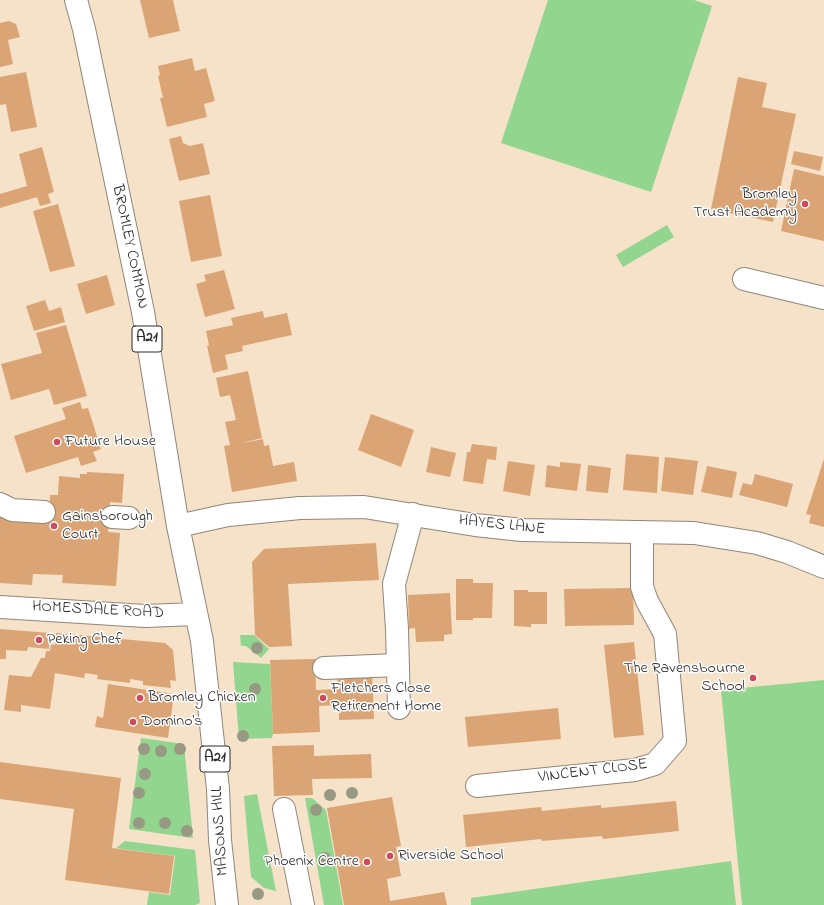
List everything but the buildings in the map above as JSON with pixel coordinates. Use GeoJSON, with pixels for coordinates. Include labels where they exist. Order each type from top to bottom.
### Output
{"type":"FeatureCollection","features":[{"type":"Feature","properties":{"kind":"main road","name":"BROMLEY COMMON"},"geometry":{"type":"LineString","coordinates":[[76,0],[84,29],[143,312],[178,526],[196,614]]}},
{"type":"Feature","properties":{"kind":"main road"},"geometry":{"type":"LineString","coordinates":[[744,279],[824,298]]}},
{"type":"Feature","properties":{"kind":"main road"},"geometry":{"type":"LineString","coordinates":[[0,504],[12,510],[44,512]]}},
{"type":"Feature","properties":{"kind":"main road","name":"HAYES LANE"},"geometry":{"type":"LineString","coordinates":[[178,526],[228,515],[300,508],[364,507],[475,525],[522,530],[694,533],[727,537],[757,543],[824,567]]}},
{"type":"Feature","properties":{"kind":"main road"},"geometry":{"type":"LineString","coordinates":[[399,708],[394,584],[413,514]]}},
{"type":"Feature","properties":{"kind":"main road","name":"VINCENT CLOSE"},"geometry":{"type":"LineString","coordinates":[[477,786],[635,770],[654,764],[675,741],[665,634],[647,602],[642,587],[642,532]]}},
{"type":"Feature","properties":{"kind":"main road","name":"HOMESDALE ROAD"},"geometry":{"type":"LineString","coordinates":[[0,607],[145,616],[196,614]]}},
{"type":"Feature","properties":{"kind":"main road","name":"MASONS HILL"},"geometry":{"type":"LineString","coordinates":[[196,614],[202,641],[218,789],[220,840],[227,905]]}},
{"type":"Feature","properties":{"kind":"main road"},"geometry":{"type":"LineString","coordinates":[[324,668],[398,665]]}},
{"type":"Feature","properties":{"kind":"main road"},"geometry":{"type":"LineString","coordinates":[[284,809],[303,905]]}},
{"type":"Feature","properties":{"kind":"green space"},"geometry":{"type":"Polygon","coordinates":[[[548,0],[694,0],[712,6],[651,192],[501,143],[548,0]]]}},
{"type":"Feature","properties":{"kind":"green space"},"geometry":{"type":"Polygon","coordinates":[[[667,225],[674,237],[623,267],[616,255],[667,225]]]}},
{"type":"Feature","properties":{"kind":"green space"},"geometry":{"type":"Polygon","coordinates":[[[240,635],[254,635],[269,649],[261,658],[246,646],[241,646],[240,635]]]}},
{"type":"Feature","properties":{"kind":"green space"},"geometry":{"type":"Polygon","coordinates":[[[233,662],[270,664],[272,738],[239,739],[233,662]]]}},
{"type":"Feature","properties":{"kind":"green space"},"geometry":{"type":"Polygon","coordinates":[[[824,680],[824,905],[742,905],[721,690],[824,680]]]}},
{"type":"Feature","properties":{"kind":"green space"},"geometry":{"type":"Polygon","coordinates":[[[141,738],[184,744],[193,838],[129,829],[141,738]]]}},
{"type":"Feature","properties":{"kind":"green space"},"geometry":{"type":"Polygon","coordinates":[[[257,794],[276,891],[264,888],[251,877],[244,796],[257,794]]]}},
{"type":"Feature","properties":{"kind":"green space"},"geometry":{"type":"Polygon","coordinates":[[[305,798],[312,798],[326,810],[343,905],[324,905],[305,798]]]}},
{"type":"Feature","properties":{"kind":"green space"},"geometry":{"type":"Polygon","coordinates":[[[125,841],[195,850],[200,903],[195,905],[147,905],[149,892],[170,895],[175,856],[116,848],[125,841]]]}},
{"type":"Feature","properties":{"kind":"green space"},"geometry":{"type":"Polygon","coordinates":[[[731,861],[736,905],[471,905],[471,898],[731,861]]]}},
{"type":"Feature","properties":{"kind":"place","name":"Bromley Trust Academy"},"geometry":{"type":"Point","coordinates":[805,204]}},
{"type":"Feature","properties":{"kind":"place","name":"Future House"},"geometry":{"type":"Point","coordinates":[57,442]}},
{"type":"Feature","properties":{"kind":"place","name":"Gainsborough Court"},"geometry":{"type":"Point","coordinates":[54,526]}},
{"type":"Feature","properties":{"kind":"place","name":"Peking Chef"},"geometry":{"type":"Point","coordinates":[39,640]}},
{"type":"Feature","properties":{"kind":"place","name":"The Ravensbourne School"},"geometry":{"type":"Point","coordinates":[753,678]}},
{"type":"Feature","properties":{"kind":"place","name":"Bromley Chicken"},"geometry":{"type":"Point","coordinates":[140,698]}},
{"type":"Feature","properties":{"kind":"place","name":"Fletchers Close Retirement Home"},"geometry":{"type":"Point","coordinates":[323,698]}},
{"type":"Feature","properties":{"kind":"place","name":"Domino's"},"geometry":{"type":"Point","coordinates":[133,722]}},
{"type":"Feature","properties":{"kind":"place","name":"Riverside School"},"geometry":{"type":"Point","coordinates":[390,856]}},
{"type":"Feature","properties":{"kind":"place","name":"Phoenix Centre"},"geometry":{"type":"Point","coordinates":[367,862]}}]}
